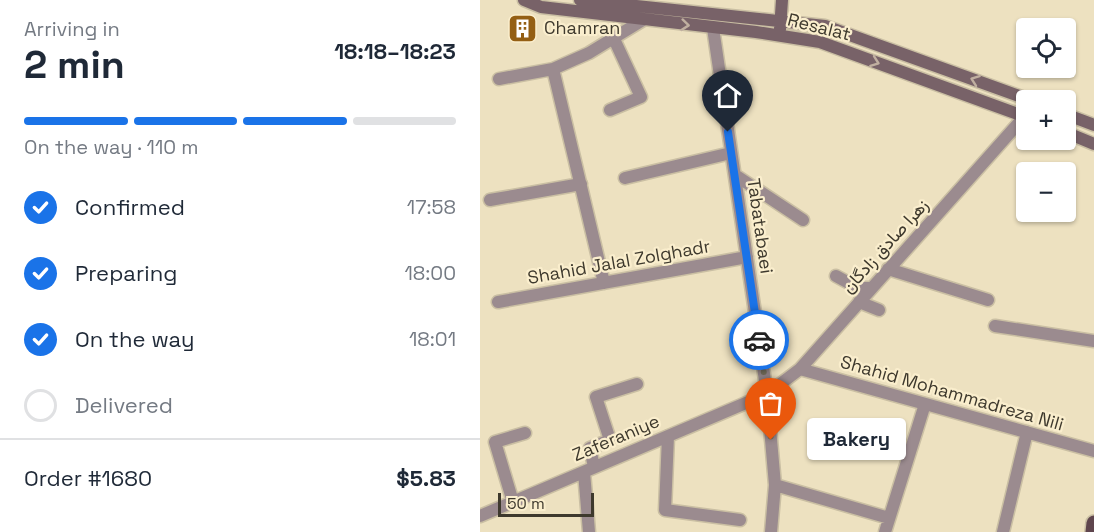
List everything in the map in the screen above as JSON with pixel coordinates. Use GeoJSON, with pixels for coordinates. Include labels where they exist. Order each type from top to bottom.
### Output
{"type":"FeatureCollection","features":[{"type":"Feature","properties":{"kind":"main road"},"geometry":{"type":"LineString","coordinates":[[1093,532],[1094,523]]}},
{"type":"Feature","properties":{"kind":"street","name":"Resalat"},"geometry":{"type":"LineString","coordinates":[[524,0],[541,7],[779,35],[820,42],[1016,112]]}},
{"type":"Feature","properties":{"kind":"street","name":"Resalat"},"geometry":{"type":"LineString","coordinates":[[580,0],[618,2],[825,26],[1016,95]]}},
{"type":"Feature","properties":{"kind":"street"},"geometry":{"type":"LineString","coordinates":[[779,35],[782,0]]}},
{"type":"Feature","properties":{"kind":"street"},"geometry":{"type":"LineString","coordinates":[[499,80],[553,69],[589,53],[643,20]]}},
{"type":"Feature","properties":{"kind":"street","name":"Tabatabaei"},"geometry":{"type":"LineString","coordinates":[[713,28],[767,394],[775,485],[771,532]]}},
{"type":"Feature","properties":{"kind":"street"},"geometry":{"type":"LineString","coordinates":[[610,110],[641,97],[614,39]]}},
{"type":"Feature","properties":{"kind":"street"},"geometry":{"type":"LineString","coordinates":[[553,69],[604,282]]}},
{"type":"Feature","properties":{"kind":"street"},"geometry":{"type":"LineString","coordinates":[[1076,118],[1094,125]]}},
{"type":"Feature","properties":{"kind":"street","name":"زهرا صادق زادگان"},"geometry":{"type":"LineString","coordinates":[[767,394],[800,369],[1016,125]]}},
{"type":"Feature","properties":{"kind":"street"},"geometry":{"type":"LineString","coordinates":[[1076,137],[1094,144]]}},
{"type":"Feature","properties":{"kind":"street"},"geometry":{"type":"LineString","coordinates":[[625,178],[731,153]]}},
{"type":"Feature","properties":{"kind":"street"},"geometry":{"type":"LineString","coordinates":[[735,175],[802,220]]}},
{"type":"Feature","properties":{"kind":"street"},"geometry":{"type":"LineString","coordinates":[[490,200],[581,184]]}},
{"type":"Feature","properties":{"kind":"street","name":"Shahid Jalal Zolghadr"},"geometry":{"type":"LineString","coordinates":[[498,302],[747,257]]}},
{"type":"Feature","properties":{"kind":"street"},"geometry":{"type":"LineString","coordinates":[[888,269],[988,300]]}},
{"type":"Feature","properties":{"kind":"street"},"geometry":{"type":"LineString","coordinates":[[836,276],[858,288],[872,288]]}},
{"type":"Feature","properties":{"kind":"street"},"geometry":{"type":"LineString","coordinates":[[860,302],[879,310]]}},
{"type":"Feature","properties":{"kind":"street"},"geometry":{"type":"LineString","coordinates":[[994,326],[1094,341]]}},
{"type":"Feature","properties":{"kind":"street","name":"Shahid Mohammadreza Nili"},"geometry":{"type":"LineString","coordinates":[[800,369],[1094,451]]}},
{"type":"Feature","properties":{"kind":"street"},"geometry":{"type":"LineString","coordinates":[[589,532],[590,448],[610,440],[596,397],[637,384]]}},
{"type":"Feature","properties":{"kind":"street","name":"Zaferaniye"},"geometry":{"type":"LineString","coordinates":[[480,516],[767,394]]}},
{"type":"Feature","properties":{"kind":"street"},"geometry":{"type":"LineString","coordinates":[[885,532],[925,404]]}},
{"type":"Feature","properties":{"kind":"street"},"geometry":{"type":"LineString","coordinates":[[1003,532],[1027,432]]}},
{"type":"Feature","properties":{"kind":"street"},"geometry":{"type":"LineString","coordinates":[[513,502],[495,442],[525,433]]}},
{"type":"Feature","properties":{"kind":"street"},"geometry":{"type":"LineString","coordinates":[[668,436],[665,510],[740,520]]}},
{"type":"Feature","properties":{"kind":"street"},"geometry":{"type":"LineString","coordinates":[[775,485],[889,518]]}},
{"type":"Feature","properties":{"kind":"way so far"},"geometry":{"type":"LineString","coordinates":[[759,340],[771,440]]}},
{"type":"Feature","properties":{"kind":"place","name":"Chamran"},"geometry":{"type":"Point","coordinates":[523,28]}},
{"type":"Feature","properties":{"kind":"place","name":"Bakery"},"geometry":{"type":"Point","coordinates":[771,440]}},
{"type":"Feature","properties":{"kind":"route"},"geometry":{"type":"LineString","coordinates":[[728,132],[759,340]]}}]}
